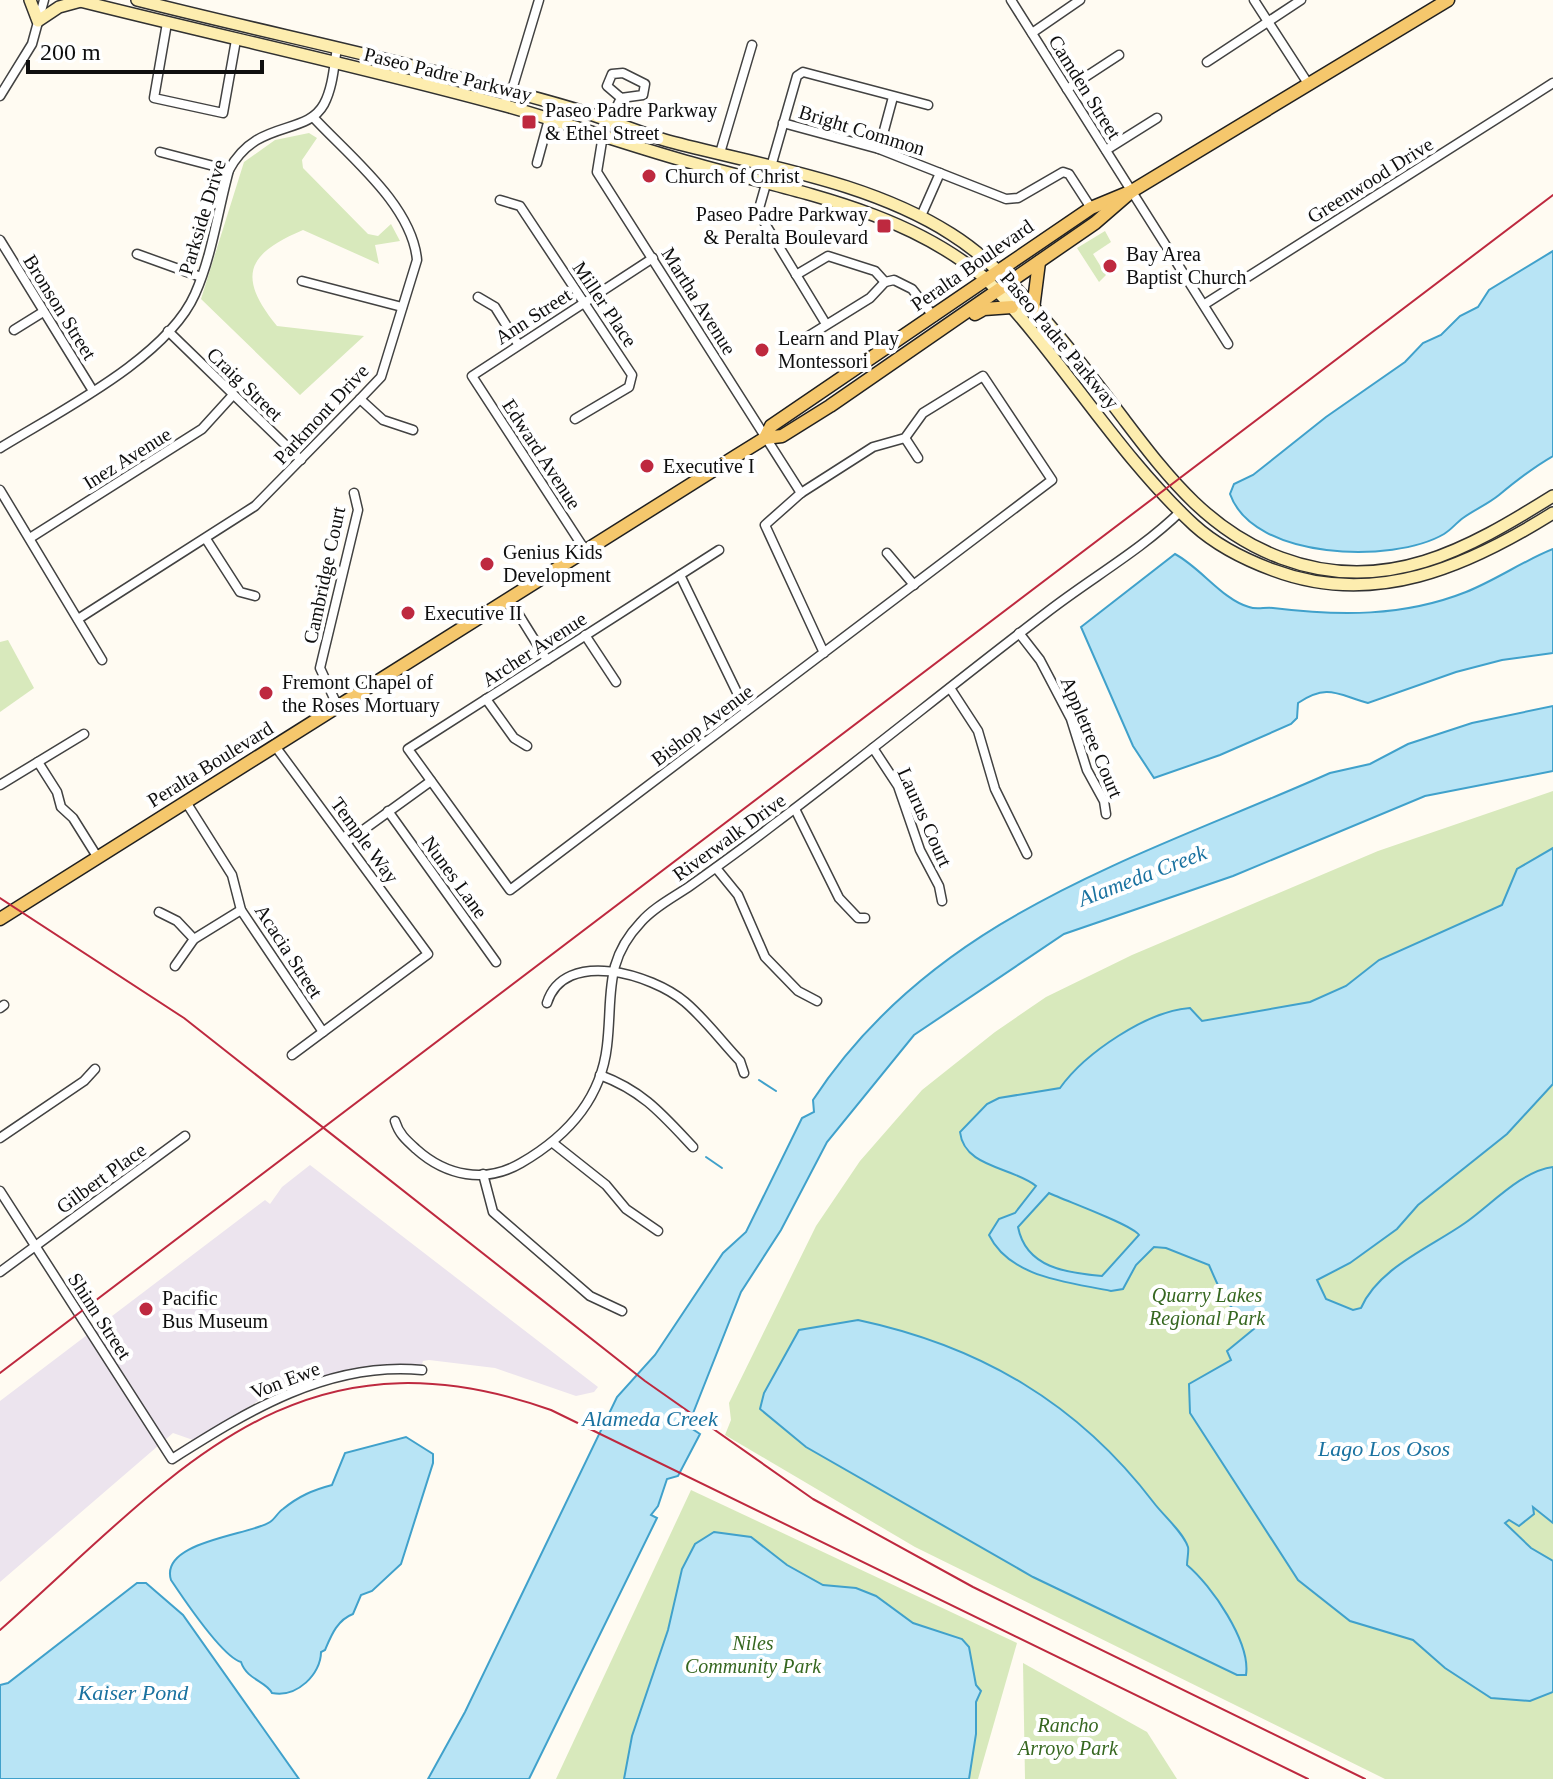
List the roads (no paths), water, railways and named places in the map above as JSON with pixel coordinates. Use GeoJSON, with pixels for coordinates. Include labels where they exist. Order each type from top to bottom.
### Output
{"type":"FeatureCollection","features":[{"type":"Feature","properties":{"kind":"main road"},"geometry":{"type":"LineString","coordinates":[[30,0],[38,21],[59,7],[79,1]]}},
{"type":"Feature","properties":{"kind":"main road","name":"Paseo Padre Parkway"},"geometry":{"type":"LineString","coordinates":[[137,0],[337,48],[613,121],[663,140],[862,192],[921,216],[970,246],[1010,281],[1189,501],[1241,540],[1280,558],[1326,569],[1399,569],[1428,562],[1486,538],[1553,496]]}},
{"type":"Feature","properties":{"kind":"main road","name":"Peralta Boulevard"},"geometry":{"type":"LineString","coordinates":[[765,438],[771,426],[1091,208],[1132,191],[1448,0]]}},
{"type":"Feature","properties":{"kind":"main road","name":"Paseo Padre Parkway"},"geometry":{"type":"LineString","coordinates":[[79,1],[503,105],[896,222],[954,254],[986,279],[1152,481],[1213,539],[1263,567],[1316,583],[1342,586],[1393,583],[1473,559],[1553,513]]}},
{"type":"Feature","properties":{"kind":"main road","name":"Peralta Boulevard"},"geometry":{"type":"LineString","coordinates":[[0,919],[765,438],[782,436],[938,333],[1095,223],[1132,191]]}},
{"type":"Feature","properties":{"kind":"main road"},"geometry":{"type":"LineString","coordinates":[[1033,309],[1039,262]]}},
{"type":"Feature","properties":{"kind":"main road"},"geometry":{"type":"LineString","coordinates":[[938,333],[950,332],[984,309],[1012,307]]}},
{"type":"Feature","properties":{"kind":"street"},"geometry":{"type":"LineString","coordinates":[[0,96],[32,44],[44,0]]}},
{"type":"Feature","properties":{"kind":"street"},"geometry":{"type":"LineString","coordinates":[[503,105],[511,93],[539,0]]}},
{"type":"Feature","properties":{"kind":"street","name":"Camden Street"},"geometry":{"type":"LineString","coordinates":[[1011,0],[1228,344]]}},
{"type":"Feature","properties":{"kind":"street"},"geometry":{"type":"LineString","coordinates":[[1032,33],[1080,0]]}},
{"type":"Feature","properties":{"kind":"street"},"geometry":{"type":"LineString","coordinates":[[1254,0],[1309,85]]}},
{"type":"Feature","properties":{"kind":"street"},"geometry":{"type":"LineString","coordinates":[[1207,62],[1301,0]]}},
{"type":"Feature","properties":{"kind":"street"},"geometry":{"type":"LineString","coordinates":[[167,23],[154,98],[223,113],[236,40]]}},
{"type":"Feature","properties":{"kind":"street"},"geometry":{"type":"LineString","coordinates":[[720,153],[752,45]]}},
{"type":"Feature","properties":{"kind":"street"},"geometry":{"type":"LineString","coordinates":[[313,117],[323,106],[337,48]]}},
{"type":"Feature","properties":{"kind":"street"},"geometry":{"type":"LineString","coordinates":[[1067,89],[1119,55]]}},
{"type":"Feature","properties":{"kind":"street"},"geometry":{"type":"LineString","coordinates":[[826,324],[759,217],[765,183],[799,72],[928,105]]}},
{"type":"Feature","properties":{"kind":"street"},"geometry":{"type":"LineString","coordinates":[[623,73],[645,84],[643,95],[621,98],[607,86],[612,74],[623,73]]}},
{"type":"Feature","properties":{"kind":"street","name":"Greenwood Drive"},"geometry":{"type":"LineString","coordinates":[[1205,304],[1553,83]]}},
{"type":"Feature","properties":{"kind":"street"},"geometry":{"type":"LineString","coordinates":[[879,149],[893,97]]}},
{"type":"Feature","properties":{"kind":"street","name":"Martha Avenue"},"geometry":{"type":"LineString","coordinates":[[621,98],[613,121],[603,135],[597,172],[801,493]]}},
{"type":"Feature","properties":{"kind":"street","name":"Parkside Drive"},"geometry":{"type":"LineString","coordinates":[[0,448],[132,365],[168,331],[186,310],[201,277],[229,170],[237,154],[254,139],[313,117]]}},
{"type":"Feature","properties":{"kind":"street","name":"Parkmont Drive"},"geometry":{"type":"LineString","coordinates":[[78,619],[255,506],[381,377],[417,260],[415,240],[407,223],[313,117]]}},
{"type":"Feature","properties":{"kind":"street"},"geometry":{"type":"LineString","coordinates":[[1106,150],[1157,118]]}},
{"type":"Feature","properties":{"kind":"street"},"geometry":{"type":"LineString","coordinates":[[537,163],[549,119]]}},
{"type":"Feature","properties":{"kind":"street","name":"Bright Common"},"geometry":{"type":"LineString","coordinates":[[783,123],[879,149],[1006,199],[1018,198],[1063,172],[1072,177],[1091,208]]}},
{"type":"Feature","properties":{"kind":"street"},"geometry":{"type":"LineString","coordinates":[[160,152],[229,170]]}},
{"type":"Feature","properties":{"kind":"street"},"geometry":{"type":"LineString","coordinates":[[921,216],[940,173]]}},
{"type":"Feature","properties":{"kind":"street","name":"Miller Place"},"geometry":{"type":"LineString","coordinates":[[500,200],[520,206],[632,375],[629,387],[575,419]]}},
{"type":"Feature","properties":{"kind":"street","name":"Bronson Street"},"geometry":{"type":"LineString","coordinates":[[0,240],[93,391]]}},
{"type":"Feature","properties":{"kind":"street"},"geometry":{"type":"LineString","coordinates":[[137,254],[201,277]]}},
{"type":"Feature","properties":{"kind":"street"},"geometry":{"type":"LineString","coordinates":[[796,275],[821,259],[840,257],[875,271],[885,282]]}},
{"type":"Feature","properties":{"kind":"street","name":"Ann Street"},"geometry":{"type":"LineString","coordinates":[[472,376],[653,258]]}},
{"type":"Feature","properties":{"kind":"street"},"geometry":{"type":"LineString","coordinates":[[799,342],[870,298],[885,282],[894,280],[912,289],[934,317]]}},
{"type":"Feature","properties":{"kind":"street"},"geometry":{"type":"LineString","coordinates":[[302,281],[402,307]]}},
{"type":"Feature","properties":{"kind":"street"},"geometry":{"type":"LineString","coordinates":[[478,297],[495,307],[518,344]]}},
{"type":"Feature","properties":{"kind":"street"},"geometry":{"type":"LineString","coordinates":[[14,330],[43,312]]}},
{"type":"Feature","properties":{"kind":"street","name":"Craig Street"},"geometry":{"type":"LineString","coordinates":[[168,331],[301,460]]}},
{"type":"Feature","properties":{"kind":"street","name":"Edward Avenue"},"geometry":{"type":"LineString","coordinates":[[472,376],[585,550]]}},
{"type":"Feature","properties":{"kind":"street","name":"Bishop Avenue"},"geometry":{"type":"LineString","coordinates":[[408,749],[510,890],[1052,480],[983,376],[923,413],[905,438]]}},
{"type":"Feature","properties":{"kind":"street","name":"Inez Avenue"},"geometry":{"type":"LineString","coordinates":[[30,538],[202,429],[232,396]]}},
{"type":"Feature","properties":{"kind":"street"},"geometry":{"type":"LineString","coordinates":[[360,399],[383,420],[413,430]]}},
{"type":"Feature","properties":{"kind":"street"},"geometry":{"type":"LineString","coordinates":[[824,653],[765,525],[801,493],[873,447],[905,438],[918,458]]}},
{"type":"Feature","properties":{"kind":"street"},"geometry":{"type":"LineString","coordinates":[[0,490],[102,660]]}},
{"type":"Feature","properties":{"kind":"street","name":"Cambridge Court"},"geometry":{"type":"LineString","coordinates":[[338,707],[320,668],[358,510],[354,493]]}},
{"type":"Feature","properties":{"kind":"street","name":"Riverwalk Drive"},"geometry":{"type":"LineString","coordinates":[[395,1121],[398,1132],[430,1162],[454,1175],[483,1174],[517,1166],[553,1143],[575,1122],[600,1075],[607,1047],[613,972],[621,945],[644,918],[795,809],[1084,583],[1151,540],[1181,511]]}},
{"type":"Feature","properties":{"kind":"street"},"geometry":{"type":"LineString","coordinates":[[206,539],[240,592],[255,596]]}},
{"type":"Feature","properties":{"kind":"street","name":"Archer Avenue"},"geometry":{"type":"LineString","coordinates":[[408,749],[719,550]]}},
{"type":"Feature","properties":{"kind":"street"},"geometry":{"type":"LineString","coordinates":[[887,553],[914,585]]}},
{"type":"Feature","properties":{"kind":"street"},"geometry":{"type":"LineString","coordinates":[[680,575],[746,711]]}},
{"type":"Feature","properties":{"kind":"street"},"geometry":{"type":"LineString","coordinates":[[509,599],[547,660]]}},
{"type":"Feature","properties":{"kind":"street","name":"Appletree Court"},"geometry":{"type":"LineString","coordinates":[[1019,633],[1040,660],[1071,719],[1087,770],[1104,801],[1106,814]]}},
{"type":"Feature","properties":{"kind":"street"},"geometry":{"type":"LineString","coordinates":[[585,635],[616,682]]}},
{"type":"Feature","properties":{"kind":"street"},"geometry":{"type":"LineString","coordinates":[[950,688],[978,731],[995,789],[1027,854]]}},
{"type":"Feature","properties":{"kind":"street"},"geometry":{"type":"LineString","coordinates":[[486,699],[514,738],[527,746]]}},
{"type":"Feature","properties":{"kind":"street"},"geometry":{"type":"LineString","coordinates":[[0,785],[84,734]]}},
{"type":"Feature","properties":{"kind":"street","name":"Temple Way"},"geometry":{"type":"LineString","coordinates":[[275,746],[348,841],[428,954],[323,1032]]}},
{"type":"Feature","properties":{"kind":"street","name":"Laurus Court"},"geometry":{"type":"LineString","coordinates":[[873,748],[898,786],[920,850],[939,886],[942,901]]}},
{"type":"Feature","properties":{"kind":"street"},"geometry":{"type":"LineString","coordinates":[[38,762],[57,792],[61,807],[73,818],[98,858]]}},
{"type":"Feature","properties":{"kind":"street"},"geometry":{"type":"LineString","coordinates":[[348,841],[431,781]]}},
{"type":"Feature","properties":{"kind":"street","name":"Acacia Street"},"geometry":{"type":"LineString","coordinates":[[186,802],[232,875],[241,910],[323,1032]]}},
{"type":"Feature","properties":{"kind":"street"},"geometry":{"type":"LineString","coordinates":[[795,809],[839,898],[858,918],[865,918]]}},
{"type":"Feature","properties":{"kind":"street","name":"Nunes Lane"},"geometry":{"type":"LineString","coordinates":[[388,811],[496,962]]}},
{"type":"Feature","properties":{"kind":"street"},"geometry":{"type":"LineString","coordinates":[[716,868],[738,895],[765,957],[798,991],[817,1001]]}},
{"type":"Feature","properties":{"kind":"street"},"geometry":{"type":"LineString","coordinates":[[175,966],[194,939],[241,910]]}},
{"type":"Feature","properties":{"kind":"street"},"geometry":{"type":"LineString","coordinates":[[159,912],[177,921],[194,939]]}},
{"type":"Feature","properties":{"kind":"street"},"geometry":{"type":"LineString","coordinates":[[547,1003],[551,989],[563,976],[613,972],[649,981],[685,1001],[740,1061],[744,1073]]}},
{"type":"Feature","properties":{"kind":"street"},"geometry":{"type":"LineString","coordinates":[[292,1055],[323,1032]]}},
{"type":"Feature","properties":{"kind":"street"},"geometry":{"type":"LineString","coordinates":[[0,1138],[84,1081],[95,1069]]}},
{"type":"Feature","properties":{"kind":"street"},"geometry":{"type":"LineString","coordinates":[[600,1075],[631,1086],[653,1104],[693,1147]]}},
{"type":"Feature","properties":{"kind":"street","name":"Gilbert Place"},"geometry":{"type":"LineString","coordinates":[[0,1272],[185,1136]]}},
{"type":"Feature","properties":{"kind":"street"},"geometry":{"type":"LineString","coordinates":[[553,1143],[606,1185],[626,1209],[658,1231]]}},
{"type":"Feature","properties":{"kind":"street"},"geometry":{"type":"LineString","coordinates":[[483,1174],[493,1212],[590,1296],[622,1311]]}},
{"type":"Feature","properties":{"kind":"street","name":"Shinn Street"},"geometry":{"type":"LineString","coordinates":[[0,1191],[172,1459]]}},
{"type":"Feature","properties":{"kind":"street","name":"Von Ewe"},"geometry":{"type":"LineString","coordinates":[[172,1459],[249,1410],[293,1391],[369,1372],[422,1370]]}},
{"type":"Feature","properties":{"kind":"water"},"geometry":{"type":"Polygon","coordinates":[[[1553,251],[1553,456],[1444,534],[1421,544],[1392,550],[1326,550],[1294,544],[1266,532],[1244,516],[1230,494],[1234,484],[1253,475],[1326,417],[1405,362],[1423,343],[1441,335],[1460,316],[1478,307],[1489,290],[1553,251]]]}},
{"type":"Feature","properties":{"kind":"water"},"geometry":{"type":"Polygon","coordinates":[[[1553,549],[1553,653],[1502,660],[1456,672],[1368,703],[1333,692],[1317,693],[1298,703],[1297,718],[1291,724],[1220,755],[1154,778],[1133,746],[1081,627],[1175,554],[1230,598],[1249,607],[1346,613],[1395,610],[1442,600],[1477,587],[1553,549]]]}},
{"type":"Feature","properties":{"kind":"water","name":"Alameda Creek"},"geometry":{"type":"Polygon","coordinates":[[[1553,706],[1553,771],[1425,796],[1233,876],[1064,934],[914,1035],[827,1142],[781,1230],[741,1292],[688,1426],[700,1434],[678,1476],[667,1479],[658,1506],[651,1515],[657,1518],[529,1779],[428,1779],[465,1712],[617,1397],[655,1355],[723,1253],[746,1232],[802,1118],[814,1112],[813,1100],[862,1036],[918,983],[979,938],[1045,899],[1114,865],[1330,773],[1370,764],[1408,744],[1472,723],[1553,706]]]}},
{"type":"Feature","properties":{"kind":"water","name":"Lago Los Osos"},"geometry":{"type":"Polygon","coordinates":[[[1553,848],[1553,1084],[1507,1134],[1418,1205],[1397,1229],[1350,1263],[1317,1280],[1326,1299],[1353,1310],[1361,1308],[1369,1294],[1392,1270],[1465,1223],[1518,1182],[1553,1167],[1553,1523],[1533,1507],[1534,1514],[1519,1526],[1509,1520],[1505,1523],[1531,1548],[1553,1561],[1553,1692],[1530,1701],[1491,1698],[1445,1668],[1413,1640],[1350,1621],[1298,1580],[1190,1413],[1189,1384],[1231,1360],[1227,1351],[1255,1328],[1227,1301],[1209,1265],[1166,1248],[1154,1247],[1136,1265],[1123,1289],[1111,1291],[1042,1276],[1011,1261],[989,1235],[999,1219],[1015,1213],[1036,1186],[970,1153],[963,1144],[960,1132],[987,1104],[999,1098],[1060,1088],[1101,1048],[1155,1017],[1190,1008],[1202,1021],[1310,1002],[1346,986],[1379,960],[1502,905],[1517,869],[1553,848]],[[1049,1193],[1018,1227],[1022,1241],[1030,1252],[1050,1266],[1102,1276],[1139,1235],[1112,1219],[1049,1193]]]}},
{"type":"Feature","properties":{"kind":"water"},"geometry":{"type":"Polygon","coordinates":[[[858,1320],[903,1331],[985,1363],[1059,1408],[1093,1436],[1182,1535],[1188,1547],[1187,1565],[1218,1600],[1236,1631],[1246,1662],[1246,1675],[1237,1675],[1033,1577],[806,1447],[760,1409],[764,1393],[799,1330],[858,1320]]]}},
{"type":"Feature","properties":{"kind":"water"},"geometry":{"type":"Polygon","coordinates":[[[406,1437],[433,1454],[433,1463],[401,1564],[372,1591],[361,1595],[353,1614],[335,1629],[321,1652],[317,1668],[306,1683],[290,1692],[272,1693],[248,1673],[241,1662],[224,1650],[204,1626],[171,1580],[171,1567],[179,1556],[192,1548],[260,1527],[301,1497],[332,1485],[345,1453],[406,1437]]]}},
{"type":"Feature","properties":{"kind":"water","name":"Niles Community Park"},"geometry":{"type":"Polygon","coordinates":[[[714,1532],[751,1537],[787,1565],[823,1585],[856,1588],[876,1596],[913,1623],[962,1639],[969,1647],[976,1685],[981,1691],[976,1702],[976,1734],[969,1779],[624,1779],[632,1736],[668,1630],[682,1569],[695,1544],[714,1532]]]}},
{"type":"Feature","properties":{"kind":"water","name":"Kaiser Pond"},"geometry":{"type":"Polygon","coordinates":[[[137,1583],[146,1583],[183,1615],[299,1779],[0,1779],[0,1685],[8,1683],[137,1583]]]}},
{"type":"Feature","properties":{"kind":"waterway"},"geometry":{"type":"LineString","coordinates":[[759,1080],[776,1091]]}},
{"type":"Feature","properties":{"kind":"waterway"},"geometry":{"type":"LineString","coordinates":[[706,1157],[722,1168]]}},
{"type":"Feature","properties":{"kind":"railway"},"geometry":{"type":"LineString","coordinates":[[0,1373],[1553,195]]}},
{"type":"Feature","properties":{"kind":"railway"},"geometry":{"type":"LineString","coordinates":[[0,898],[184,1018],[645,1381],[813,1499],[973,1587],[1365,1779]]}},
{"type":"Feature","properties":{"kind":"railway"},"geometry":{"type":"LineString","coordinates":[[0,1630],[124,1517],[183,1468],[244,1428],[309,1399],[381,1384],[460,1387],[551,1410],[1308,1779]]}},
{"type":"Feature","properties":{"kind":"place","name":"Paseo Padre Parkway & Ethel Street"},"geometry":{"type":"Point","coordinates":[529,122]}},
{"type":"Feature","properties":{"kind":"place","name":"Church of Christ"},"geometry":{"type":"Point","coordinates":[649,176]}},
{"type":"Feature","properties":{"kind":"place","name":"Paseo Padre Parkway & Peralta Boulevard"},"geometry":{"type":"Point","coordinates":[884,226]}},
{"type":"Feature","properties":{"kind":"place","name":"Bay Area Baptist Church"},"geometry":{"type":"Point","coordinates":[1110,266]}},
{"type":"Feature","properties":{"kind":"place","name":"Learn and Play Montessori"},"geometry":{"type":"Point","coordinates":[762,350]}},
{"type":"Feature","properties":{"kind":"place","name":"Executive I"},"geometry":{"type":"Point","coordinates":[647,466]}},
{"type":"Feature","properties":{"kind":"place","name":"Genius Kids Development"},"geometry":{"type":"Point","coordinates":[487,564]}},
{"type":"Feature","properties":{"kind":"place","name":"Executive II"},"geometry":{"type":"Point","coordinates":[408,613]}},
{"type":"Feature","properties":{"kind":"place","name":"Fremont Chapel of the Roses Mortuary"},"geometry":{"type":"Point","coordinates":[266,693]}},
{"type":"Feature","properties":{"kind":"place","name":"Pacific Bus Museum"},"geometry":{"type":"Point","coordinates":[146,1309]}},
{"type":"Feature","properties":{"kind":"park label","name":"Quarry Lakes Regional Park"},"geometry":{"type":"Point","coordinates":[1207,1306]}},
{"type":"Feature","properties":{"kind":"park label","name":"Rancho Arroyo Park"},"geometry":{"type":"Point","coordinates":[1068,1736]}}]}
